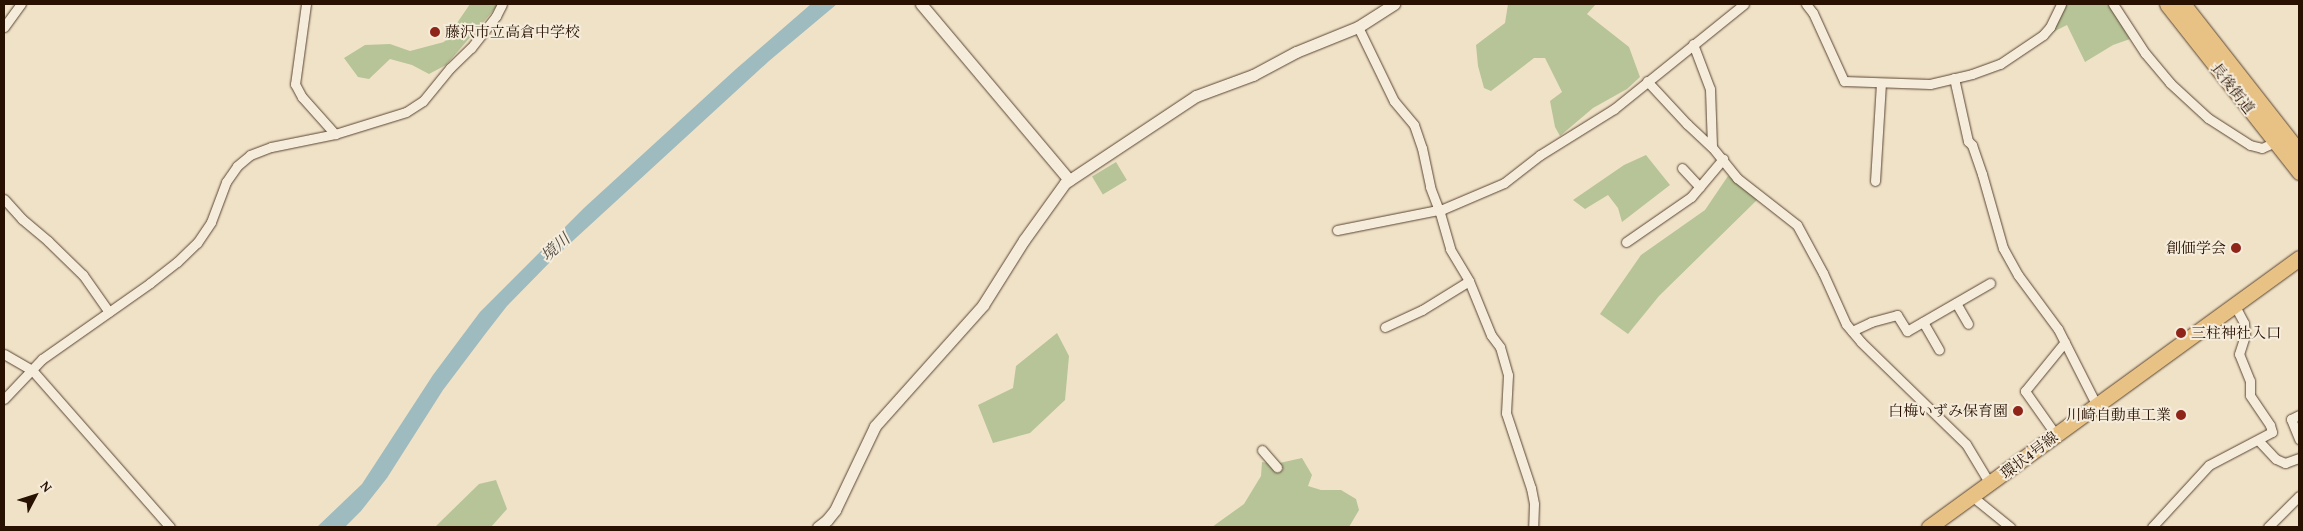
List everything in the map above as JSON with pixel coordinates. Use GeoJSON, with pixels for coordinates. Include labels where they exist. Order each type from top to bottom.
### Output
{"type":"FeatureCollection","features":[{"type":"Feature","properties":{"kind":"main road","name":"長後街道"},"geometry":{"type":"LineString","coordinates":[[2167,4],[2299,172]]}},
{"type":"Feature","properties":{"kind":"main road","name":"長後街道"},"geometry":{"type":"LineString","coordinates":[[2183,4],[2299,152]]}},
{"type":"Feature","properties":{"kind":"main road","name":"環状4号線"},"geometry":{"type":"LineString","coordinates":[[1929,527],[1973,497],[2096,404],[2299,258]]}},
{"type":"Feature","properties":{"kind":"street"},"geometry":{"type":"LineString","coordinates":[[4,27],[21,4]]}},
{"type":"Feature","properties":{"kind":"street"},"geometry":{"type":"LineString","coordinates":[[306,4],[296,84],[302,98],[336,134]]}},
{"type":"Feature","properties":{"kind":"street"},"geometry":{"type":"LineString","coordinates":[[4,399],[42,359],[177,262],[197,243],[211,222],[226,182],[236,166],[250,155],[271,147],[336,134],[406,112],[423,101],[450,68],[471,48],[496,16],[502,4]]}},
{"type":"Feature","properties":{"kind":"street"},"geometry":{"type":"LineString","coordinates":[[921,4],[1069,180]]}},
{"type":"Feature","properties":{"kind":"street"},"geometry":{"type":"LineString","coordinates":[[818,527],[835,510],[879,420],[983,305],[1024,240],[1069,180],[1196,96],[1253,75],[1296,52],[1358,26],[1394,4]]}},
{"type":"Feature","properties":{"kind":"street"},"geometry":{"type":"LineString","coordinates":[[1336,230],[1438,210],[1504,183],[1540,154],[1614,109],[1744,4]]}},
{"type":"Feature","properties":{"kind":"street"},"geometry":{"type":"LineString","coordinates":[[1806,4],[1814,13],[1844,81],[1930,84],[2000,64],[2040,37],[2050,27],[2061,4]]}},
{"type":"Feature","properties":{"kind":"street"},"geometry":{"type":"LineString","coordinates":[[2113,4],[2145,53],[2164,76],[2208,118],[2250,145],[2262,148],[2275,142]]}},
{"type":"Feature","properties":{"kind":"street"},"geometry":{"type":"LineString","coordinates":[[1358,26],[1394,101],[1414,125],[1422,148],[1430,187],[1450,249],[1469,281],[1491,335],[1500,348],[1508,375],[1506,413],[1531,488],[1534,504],[1533,527]]}},
{"type":"Feature","properties":{"kind":"street"},"geometry":{"type":"LineString","coordinates":[[1693,44],[1710,89],[1712,147]]}},
{"type":"Feature","properties":{"kind":"street"},"geometry":{"type":"LineString","coordinates":[[1954,78],[1968,141],[1972,146],[1982,174],[2004,248],[2018,275],[2066,342],[2096,404]]}},
{"type":"Feature","properties":{"kind":"street"},"geometry":{"type":"LineString","coordinates":[[1647,81],[1687,124],[1712,147],[1737,178],[1797,225],[1824,273],[1846,324],[1966,444],[1990,484]]}},
{"type":"Feature","properties":{"kind":"street"},"geometry":{"type":"LineString","coordinates":[[1875,181],[1881,83]]}},
{"type":"Feature","properties":{"kind":"street"},"geometry":{"type":"LineString","coordinates":[[1626,242],[1692,197],[1723,159]]}},
{"type":"Feature","properties":{"kind":"street"},"geometry":{"type":"LineString","coordinates":[[1682,168],[1700,187]]}},
{"type":"Feature","properties":{"kind":"street"},"geometry":{"type":"LineString","coordinates":[[4,199],[22,219],[83,275],[109,312]]}},
{"type":"Feature","properties":{"kind":"street"},"geometry":{"type":"LineString","coordinates":[[1385,327],[1422,310],[1469,281]]}},
{"type":"Feature","properties":{"kind":"street"},"geometry":{"type":"LineString","coordinates":[[1852,331],[1871,322],[1897,315],[1907,331],[1990,283]]}},
{"type":"Feature","properties":{"kind":"street"},"geometry":{"type":"LineString","coordinates":[[1956,303],[1968,324]]}},
{"type":"Feature","properties":{"kind":"street"},"geometry":{"type":"LineString","coordinates":[[2152,527],[2208,465],[2272,432],[2270,425],[2250,395],[2250,382],[2239,354],[2246,334],[2244,323],[2234,304]]}},
{"type":"Feature","properties":{"kind":"street"},"geometry":{"type":"LineString","coordinates":[[1923,322],[1939,350]]}},
{"type":"Feature","properties":{"kind":"street"},"geometry":{"type":"LineString","coordinates":[[2056,435],[2025,391],[2066,342]]}},
{"type":"Feature","properties":{"kind":"street"},"geometry":{"type":"LineString","coordinates":[[4,354],[32,370],[170,527]]}},
{"type":"Feature","properties":{"kind":"street"},"geometry":{"type":"LineString","coordinates":[[2299,415],[2291,419],[2299,439]]}},
{"type":"Feature","properties":{"kind":"street"},"geometry":{"type":"LineString","coordinates":[[2258,440],[2276,460],[2284,463],[2299,458]]}},
{"type":"Feature","properties":{"kind":"street"},"geometry":{"type":"LineString","coordinates":[[1262,450],[1277,467]]}},
{"type":"Feature","properties":{"kind":"street"},"geometry":{"type":"LineString","coordinates":[[2268,527],[2299,496]]}},
{"type":"Feature","properties":{"kind":"street"},"geometry":{"type":"LineString","coordinates":[[1973,497],[2010,527]]}},
{"type":"Feature","properties":{"kind":"green space"},"geometry":{"type":"Polygon","coordinates":[[[470,4],[499,4],[446,65],[429,74],[412,65],[390,59],[369,79],[358,77],[344,58],[365,45],[390,44],[410,51],[444,42],[470,4]]]}},
{"type":"Feature","properties":{"kind":"green space"},"geometry":{"type":"Polygon","coordinates":[[[1508,4],[1596,4],[1587,14],[1629,47],[1640,77],[1627,89],[1593,108],[1560,136],[1555,127],[1550,101],[1562,92],[1545,58],[1534,58],[1491,91],[1484,88],[1478,66],[1476,45],[1505,23],[1508,4]]]}},
{"type":"Feature","properties":{"kind":"green space"},"geometry":{"type":"Polygon","coordinates":[[[2062,4],[2108,4],[2130,39],[2113,45],[2085,62],[2067,25],[2047,35],[2062,4]]]}},
{"type":"Feature","properties":{"kind":"green space"},"geometry":{"type":"Polygon","coordinates":[[[1646,155],[1670,185],[1622,222],[1618,208],[1608,195],[1585,209],[1573,200],[1624,165],[1646,155]]]}},
{"type":"Feature","properties":{"kind":"green space"},"geometry":{"type":"Polygon","coordinates":[[[1116,162],[1127,180],[1103,194],[1092,176],[1116,162]]]}},
{"type":"Feature","properties":{"kind":"green space"},"geometry":{"type":"Polygon","coordinates":[[[1728,176],[1758,199],[1659,296],[1628,334],[1600,314],[1641,255],[1705,210],[1728,176]]]}},
{"type":"Feature","properties":{"kind":"green space"},"geometry":{"type":"Polygon","coordinates":[[[1057,333],[1069,356],[1065,400],[1030,433],[993,443],[978,405],[1013,388],[1016,366],[1057,333]]]}},
{"type":"Feature","properties":{"kind":"green space"},"geometry":{"type":"Polygon","coordinates":[[[1302,458],[1312,475],[1308,486],[1321,490],[1341,490],[1356,499],[1359,510],[1349,527],[1212,527],[1244,504],[1261,476],[1262,462],[1275,464],[1302,458]]]}},
{"type":"Feature","properties":{"kind":"green space"},"geometry":{"type":"Polygon","coordinates":[[[496,480],[507,509],[491,527],[435,527],[479,484],[496,480]]]}},
{"type":"Feature","properties":{"kind":"water","name":"境川"},"geometry":{"type":"Polygon","coordinates":[[[811,4],[837,4],[769,61],[553,259],[507,306],[486,333],[443,390],[387,478],[361,511],[345,527],[317,527],[362,484],[433,375],[480,312],[584,208],[736,69],[811,4]]]}},
{"type":"Feature","properties":{"kind":"place","name":"藤沢市立高倉中学校"},"geometry":{"type":"Point","coordinates":[435,32]}},
{"type":"Feature","properties":{"kind":"place","name":"創価学会"},"geometry":{"type":"Point","coordinates":[2236,248]}},
{"type":"Feature","properties":{"kind":"place","name":"三柱神社入口"},"geometry":{"type":"Point","coordinates":[2181,333]}},
{"type":"Feature","properties":{"kind":"place","name":"白梅いずみ保育園"},"geometry":{"type":"Point","coordinates":[2018,411]}},
{"type":"Feature","properties":{"kind":"place","name":"川崎自動車工業"},"geometry":{"type":"Point","coordinates":[2181,415]}}]}
